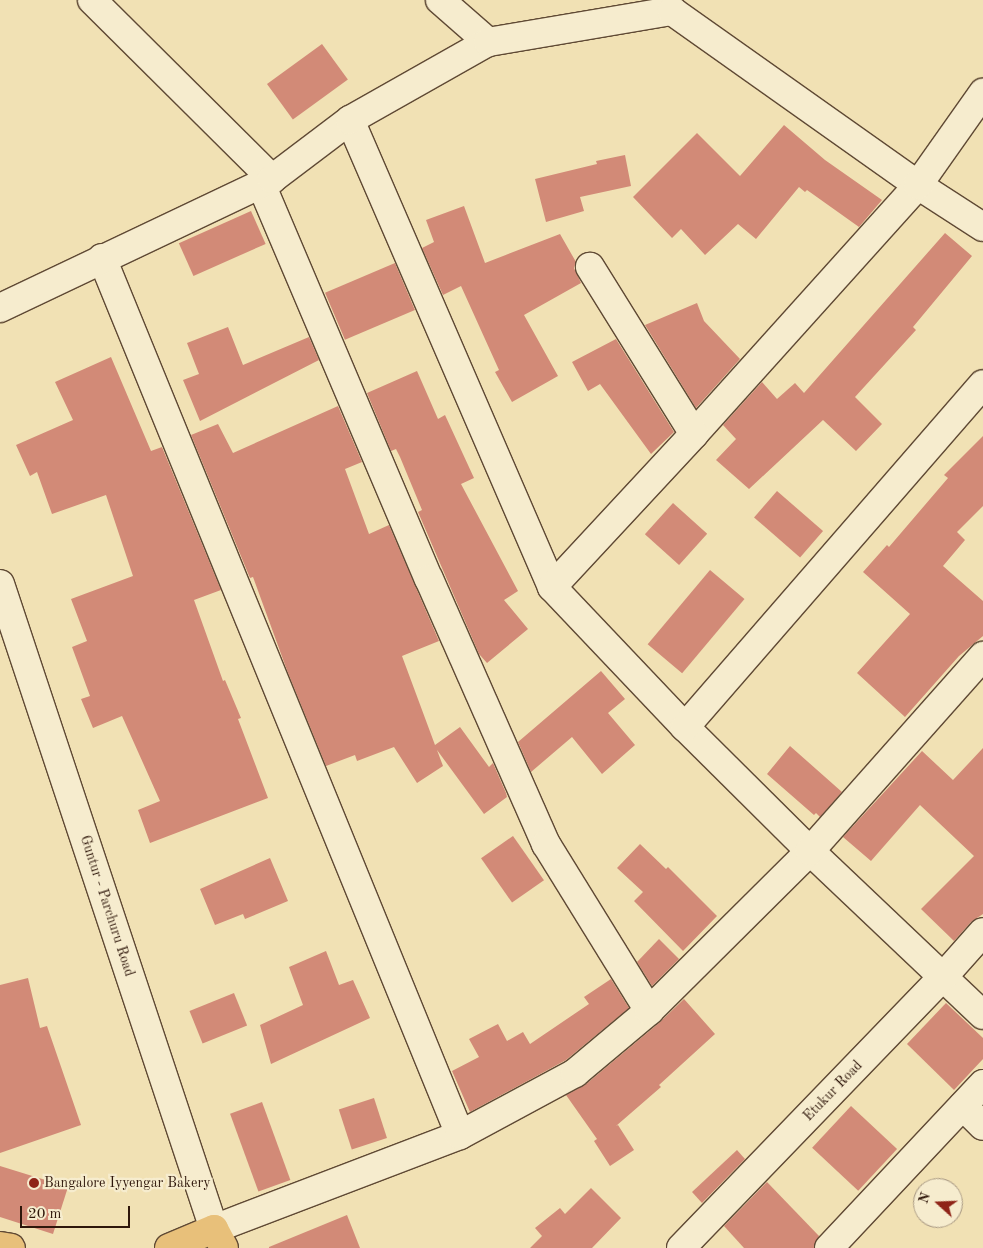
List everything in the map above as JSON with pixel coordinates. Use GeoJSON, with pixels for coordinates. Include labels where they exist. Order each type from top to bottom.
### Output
{"type":"FeatureCollection","features":[{"type":"Feature","properties":{"kind":"main road"},"geometry":{"type":"LineString","coordinates":[[169,1248],[219,1238]]}},
{"type":"Feature","properties":{"kind":"main road"},"geometry":{"type":"LineString","coordinates":[[0,1246],[11,1248]]}},
{"type":"Feature","properties":{"kind":"street"},"geometry":{"type":"LineString","coordinates":[[92,0],[266,181],[429,579],[546,844],[649,1011]]}},
{"type":"Feature","properties":{"kind":"street"},"geometry":{"type":"LineString","coordinates":[[440,0],[488,42]]}},
{"type":"Feature","properties":{"kind":"street"},"geometry":{"type":"LineString","coordinates":[[0,308],[266,181],[350,120],[488,42],[676,5],[918,185],[983,227]]}},
{"type":"Feature","properties":{"kind":"street"},"geometry":{"type":"LineString","coordinates":[[552,587],[694,434],[918,185],[983,93]]}},
{"type":"Feature","properties":{"kind":"street"},"geometry":{"type":"LineString","coordinates":[[350,120],[552,587],[686,728],[810,851],[983,1015]]}},
{"type":"Feature","properties":{"kind":"street"},"geometry":{"type":"LineString","coordinates":[[102,258],[460,1136]]}},
{"type":"Feature","properties":{"kind":"street"},"geometry":{"type":"LineString","coordinates":[[590,267],[694,434]]}},
{"type":"Feature","properties":{"kind":"street"},"geometry":{"type":"LineString","coordinates":[[686,728],[983,384]]}},
{"type":"Feature","properties":{"kind":"street","name":"Guntur - Parchuru Road"},"geometry":{"type":"LineString","coordinates":[[0,584],[219,1238]]}},
{"type":"Feature","properties":{"kind":"street"},"geometry":{"type":"LineString","coordinates":[[219,1238],[460,1136],[575,1073],[649,1011],[810,851],[983,656]]}},
{"type":"Feature","properties":{"kind":"street","name":"Etukur Road"},"geometry":{"type":"LineString","coordinates":[[681,1248],[943,977],[983,932]]}},
{"type":"Feature","properties":{"kind":"street"},"geometry":{"type":"LineString","coordinates":[[842,1244],[983,1084]]}},
{"type":"Feature","properties":{"kind":"street"},"geometry":{"type":"LineString","coordinates":[[963,1106],[983,1126]]}},
{"type":"Feature","properties":{"kind":"building"},"geometry":{"type":"Polygon","coordinates":[[[322,44],[348,80],[293,120],[267,84],[322,44]]]}},
{"type":"Feature","properties":{"kind":"building"},"geometry":{"type":"Polygon","coordinates":[[[784,125],[825,160],[882,200],[859,227],[807,190],[805,192],[799,187],[756,239],[738,224],[705,255],[681,229],[672,238],[633,197],[697,133],[740,176],[784,125]]]}},
{"type":"Feature","properties":{"kind":"building"},"geometry":{"type":"Polygon","coordinates":[[[625,155],[631,186],[580,197],[584,211],[546,222],[535,179],[597,164],[596,161],[625,155]]]}},
{"type":"Feature","properties":{"kind":"building"},"geometry":{"type":"Polygon","coordinates":[[[464,206],[485,263],[560,234],[576,262],[574,268],[581,283],[524,315],[558,376],[512,402],[495,372],[499,370],[461,286],[443,295],[422,248],[434,242],[426,220],[464,206]]]}},
{"type":"Feature","properties":{"kind":"building"},"geometry":{"type":"Polygon","coordinates":[[[251,211],[266,244],[193,276],[179,243],[251,211]]]}},
{"type":"Feature","properties":{"kind":"building"},"geometry":{"type":"Polygon","coordinates":[[[945,233],[972,256],[913,327],[916,330],[855,397],[882,424],[856,451],[823,420],[749,489],[716,460],[736,439],[723,425],[762,382],[777,399],[795,383],[804,393],[945,233]]]}},
{"type":"Feature","properties":{"kind":"building"},"geometry":{"type":"Polygon","coordinates":[[[395,263],[415,310],[345,340],[325,293],[395,263]]]}},
{"type":"Feature","properties":{"kind":"building"},"geometry":{"type":"Polygon","coordinates":[[[697,303],[704,321],[740,359],[696,408],[645,325],[697,303]]]}},
{"type":"Feature","properties":{"kind":"building"},"geometry":{"type":"Polygon","coordinates":[[[228,327],[243,365],[309,337],[319,360],[200,421],[183,380],[199,374],[187,343],[228,327]]]}},
{"type":"Feature","properties":{"kind":"building"},"geometry":{"type":"Polygon","coordinates":[[[616,339],[674,432],[651,454],[600,384],[588,391],[572,362],[616,339]]]}},
{"type":"Feature","properties":{"kind":"building"},"geometry":{"type":"Polygon","coordinates":[[[111,357],[151,451],[162,447],[221,590],[194,600],[223,681],[225,680],[241,718],[238,719],[268,798],[150,843],[138,810],[160,801],[122,716],[93,728],[81,699],[90,696],[72,647],[87,641],[71,599],[133,576],[106,495],[52,514],[37,472],[30,476],[16,445],[73,420],[55,382],[111,357]]]}},
{"type":"Feature","properties":{"kind":"building"},"geometry":{"type":"Polygon","coordinates":[[[417,371],[438,419],[445,415],[474,478],[461,484],[518,591],[504,600],[528,629],[487,663],[479,654],[418,512],[422,510],[400,457],[396,449],[391,451],[367,393],[417,371]]]}},
{"type":"Feature","properties":{"kind":"building"},"geometry":{"type":"Polygon","coordinates":[[[338,406],[362,462],[345,469],[369,534],[389,525],[439,641],[402,656],[435,745],[460,727],[489,767],[493,763],[506,793],[507,797],[484,814],[437,750],[443,766],[417,783],[394,747],[357,761],[355,755],[326,766],[288,673],[253,577],[250,578],[191,435],[218,424],[233,453],[338,406]]]}},
{"type":"Feature","properties":{"kind":"building"},"geometry":{"type":"Polygon","coordinates":[[[983,436],[983,506],[957,532],[965,540],[943,566],[983,601],[983,636],[959,656],[905,717],[857,673],[910,614],[863,572],[887,545],[889,547],[948,478],[944,475],[983,436]]]}},
{"type":"Feature","properties":{"kind":"building"},"geometry":{"type":"Polygon","coordinates":[[[777,491],[823,531],[800,557],[754,517],[777,491]]]}},
{"type":"Feature","properties":{"kind":"building"},"geometry":{"type":"Polygon","coordinates":[[[673,503],[707,534],[679,565],[645,534],[673,503]]]}},
{"type":"Feature","properties":{"kind":"building"},"geometry":{"type":"Polygon","coordinates":[[[710,570],[744,599],[682,673],[648,644],[710,570]]]}},
{"type":"Feature","properties":{"kind":"building"},"geometry":{"type":"Polygon","coordinates":[[[601,671],[625,699],[608,713],[635,745],[602,774],[572,737],[531,772],[518,742],[601,671]]]}},
{"type":"Feature","properties":{"kind":"building"},"geometry":{"type":"Polygon","coordinates":[[[790,746],[842,792],[820,817],[816,813],[814,815],[767,774],[790,746]]]}},
{"type":"Feature","properties":{"kind":"building"},"geometry":{"type":"Polygon","coordinates":[[[983,748],[983,914],[971,922],[954,941],[921,909],[974,856],[920,805],[871,861],[843,837],[922,751],[953,780],[983,748]]]}},
{"type":"Feature","properties":{"kind":"building"},"geometry":{"type":"Polygon","coordinates":[[[513,836],[544,880],[512,903],[481,858],[513,836]]]}},
{"type":"Feature","properties":{"kind":"building"},"geometry":{"type":"Polygon","coordinates":[[[640,844],[666,869],[668,867],[717,916],[683,951],[634,901],[643,892],[617,868],[640,844]]]}},
{"type":"Feature","properties":{"kind":"building"},"geometry":{"type":"Polygon","coordinates":[[[270,858],[288,901],[245,919],[243,914],[215,925],[200,889],[270,858]]]}},
{"type":"Feature","properties":{"kind":"building"},"geometry":{"type":"Polygon","coordinates":[[[659,939],[679,959],[652,986],[637,962],[659,939]]]}},
{"type":"Feature","properties":{"kind":"building"},"geometry":{"type":"Polygon","coordinates":[[[326,951],[339,985],[353,980],[370,1018],[271,1064],[260,1025],[303,1005],[289,967],[326,951]]]}},
{"type":"Feature","properties":{"kind":"building"},"geometry":{"type":"Polygon","coordinates":[[[28,978],[40,1028],[47,1026],[81,1125],[0,1153],[0,985],[28,978]]]}},
{"type":"Feature","properties":{"kind":"building"},"geometry":{"type":"Polygon","coordinates":[[[611,979],[629,1008],[566,1060],[470,1112],[452,1071],[479,1057],[469,1039],[498,1024],[507,1041],[523,1032],[530,1044],[589,1004],[584,997],[611,979]]]}},
{"type":"Feature","properties":{"kind":"building"},"geometry":{"type":"Polygon","coordinates":[[[234,993],[247,1025],[203,1043],[189,1011],[234,993]]]}},
{"type":"Feature","properties":{"kind":"building"},"geometry":{"type":"Polygon","coordinates":[[[684,999],[715,1034],[659,1085],[661,1087],[616,1126],[618,1125],[634,1150],[610,1166],[594,1141],[597,1139],[566,1095],[585,1085],[659,1023],[684,999]]]}},
{"type":"Feature","properties":{"kind":"building"},"geometry":{"type":"Polygon","coordinates":[[[946,1003],[983,1038],[983,1059],[954,1090],[907,1044],[946,1003]]]}},
{"type":"Feature","properties":{"kind":"building"},"geometry":{"type":"Polygon","coordinates":[[[374,1098],[387,1138],[352,1149],[339,1109],[374,1098]]]}},
{"type":"Feature","properties":{"kind":"building"},"geometry":{"type":"Polygon","coordinates":[[[262,1102],[290,1180],[258,1192],[230,1114],[262,1102]]]}},
{"type":"Feature","properties":{"kind":"building"},"geometry":{"type":"Polygon","coordinates":[[[851,1106],[897,1149],[858,1191],[812,1148],[851,1106]]]}},
{"type":"Feature","properties":{"kind":"building"},"geometry":{"type":"Polygon","coordinates":[[[737,1150],[745,1159],[702,1203],[692,1192],[737,1150]]]}},
{"type":"Feature","properties":{"kind":"building"},"geometry":{"type":"Polygon","coordinates":[[[0,1166],[68,1187],[53,1234],[0,1217],[0,1166]]]}},
{"type":"Feature","properties":{"kind":"building"},"geometry":{"type":"Polygon","coordinates":[[[767,1182],[819,1236],[814,1248],[744,1248],[724,1226],[767,1182]]]}},
{"type":"Feature","properties":{"kind":"building"},"geometry":{"type":"Polygon","coordinates":[[[591,1188],[621,1218],[592,1248],[530,1248],[542,1236],[535,1228],[560,1208],[565,1214],[591,1188]]]}},
{"type":"Feature","properties":{"kind":"building"},"geometry":{"type":"Polygon","coordinates":[[[347,1215],[360,1248],[269,1248],[269,1247],[347,1215]]]}},
{"type":"Feature","properties":{"kind":"place","name":"Bangalore Iyyengar Bakery"},"geometry":{"type":"Point","coordinates":[34,1183]}}]}
